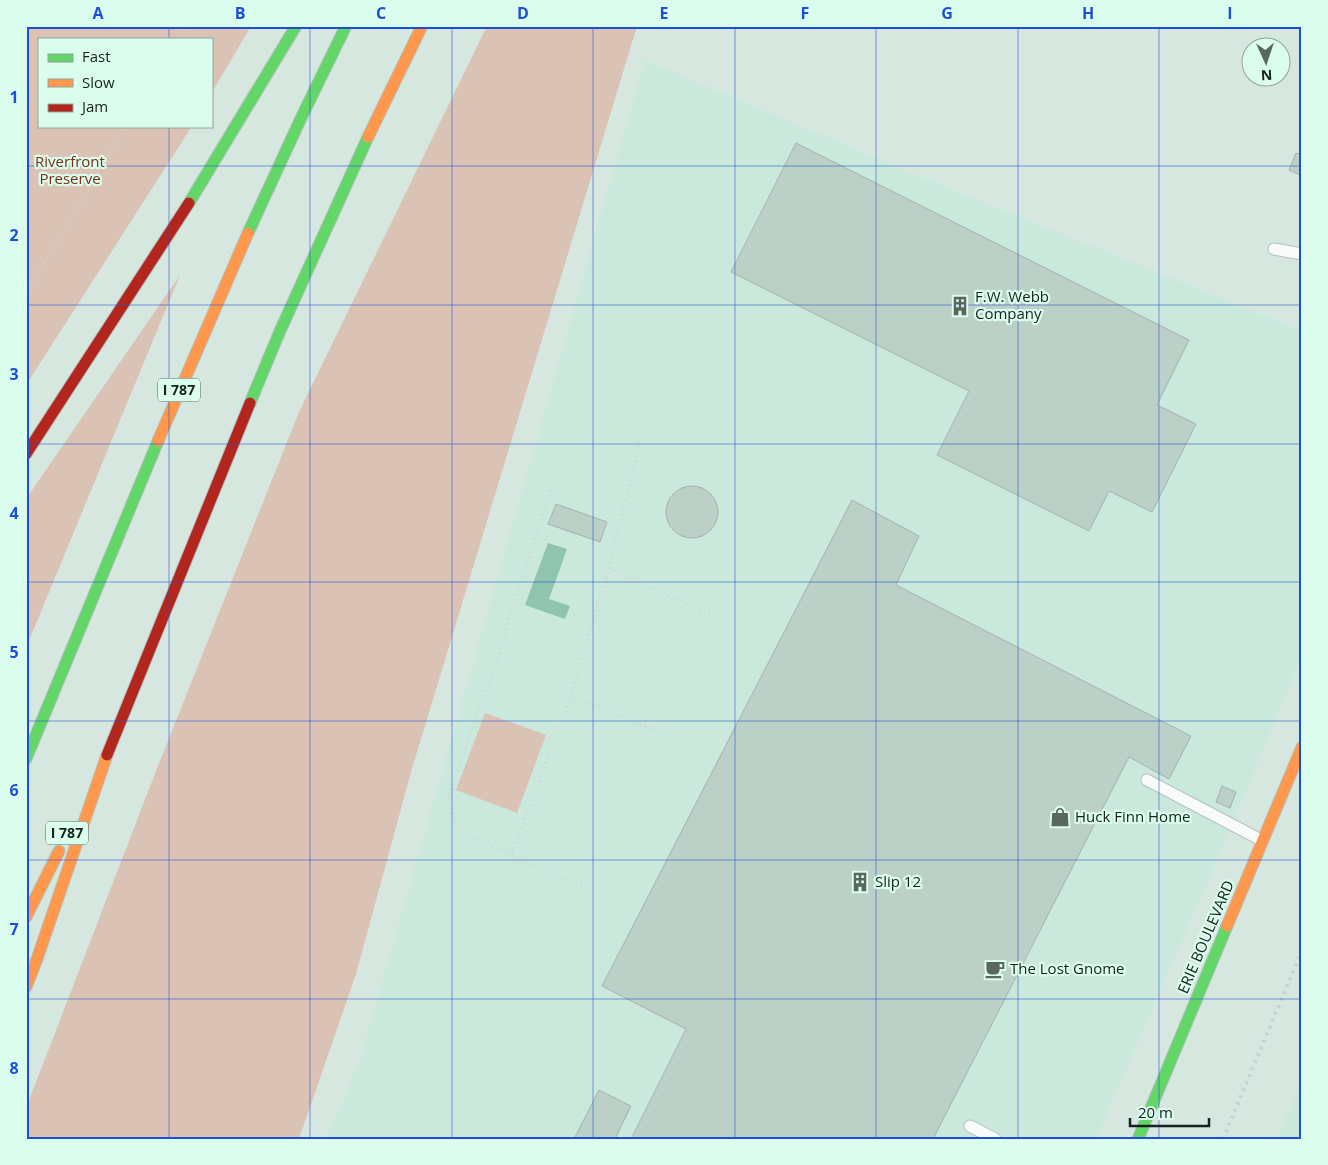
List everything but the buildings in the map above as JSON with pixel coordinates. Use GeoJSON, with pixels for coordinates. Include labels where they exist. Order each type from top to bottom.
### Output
{"type":"FeatureCollection","features":[{"type":"Feature","properties":{"kind":"main road"},"geometry":{"type":"LineString","coordinates":[[26,454],[194,196],[296,26]]}},
{"type":"Feature","properties":{"kind":"main road","name":"I 787"},"geometry":{"type":"LineString","coordinates":[[26,759],[142,477],[227,280],[346,26]]}},
{"type":"Feature","properties":{"kind":"main road","name":"I 787"},"geometry":{"type":"LineString","coordinates":[[26,917],[109,748],[284,322],[358,157],[422,26]]}},
{"type":"Feature","properties":{"kind":"main road","name":"ERIE BOULEVARD"},"geometry":{"type":"LineString","coordinates":[[1138,1139],[1302,747]]}},
{"type":"Feature","properties":{"kind":"main road"},"geometry":{"type":"LineString","coordinates":[[26,987],[38,959],[109,748]]}},
{"type":"Feature","properties":{"kind":"lane"},"geometry":{"type":"LineString","coordinates":[[1274,249],[1302,254]]}},
{"type":"Feature","properties":{"kind":"lane"},"geometry":{"type":"LineString","coordinates":[[1146,780],[1262,840]]}},
{"type":"Feature","properties":{"kind":"lane"},"geometry":{"type":"LineString","coordinates":[[970,1126],[995,1139]]}},
{"type":"Feature","properties":{"kind":"path"},"geometry":{"type":"LineString","coordinates":[[180,38],[187,26]]}},
{"type":"Feature","properties":{"kind":"path"},"geometry":{"type":"LineString","coordinates":[[26,293],[125,128]]}},
{"type":"Feature","properties":{"kind":"path"},"geometry":{"type":"LineString","coordinates":[[511,855],[571,695],[609,568],[642,433]]}},
{"type":"Feature","properties":{"kind":"path"},"geometry":{"type":"LineString","coordinates":[[552,486],[509,614],[500,655],[447,800],[454,819],[464,833],[586,888]]}},
{"type":"Feature","properties":{"kind":"path"},"geometry":{"type":"LineString","coordinates":[[609,568],[715,617]]}},
{"type":"Feature","properties":{"kind":"path"},"geometry":{"type":"LineString","coordinates":[[571,695],[660,733]]}},
{"type":"Feature","properties":{"kind":"shaded area"},"geometry":{"type":"Polygon","coordinates":[[[645,60],[926,179],[1302,331],[1302,655],[1237,814],[1096,1139],[326,1139],[359,1063],[645,60]]]}},
{"type":"Feature","properties":{"kind":"shaded area"},"geometry":{"type":"Polygon","coordinates":[[[548,543],[567,549],[549,599],[570,606],[565,619],[525,605],[548,543]]]}},
{"type":"Feature","properties":{"kind":"shaded area"},"geometry":{"type":"Polygon","coordinates":[[[1302,1081],[1302,1139],[1276,1139],[1302,1081]]]}},
{"type":"Feature","properties":{"kind":"green space","name":"Riverfront Preserve"},"geometry":{"type":"Polygon","coordinates":[[[26,26],[251,26],[212,92],[212,38],[38,38],[38,128],[191,128],[26,385],[26,26]]]}},
{"type":"Feature","properties":{"kind":"green space"},"geometry":{"type":"Polygon","coordinates":[[[487,26],[637,26],[411,772],[356,974],[299,1139],[26,1139],[26,1108],[156,771],[299,412],[487,26]]]}},
{"type":"Feature","properties":{"kind":"green space"},"geometry":{"type":"Polygon","coordinates":[[[180,275],[33,631],[26,648],[26,499],[180,275]]]}},
{"type":"Feature","properties":{"kind":"green space"},"geometry":{"type":"Polygon","coordinates":[[[485,713],[546,735],[517,813],[456,790],[485,713]]]}},
{"type":"Feature","properties":{"kind":"railway"},"geometry":{"type":"LineString","coordinates":[[1223,1139],[1302,950]]}},
{"type":"Feature","properties":{"kind":"traffic: fast"},"geometry":{"type":"LineString","coordinates":[[189,203],[296,26]]}},
{"type":"Feature","properties":{"kind":"traffic: fast"},"geometry":{"type":"LineString","coordinates":[[248,233],[346,26]]}},
{"type":"Feature","properties":{"kind":"traffic: fast"},"geometry":{"type":"LineString","coordinates":[[250,403],[280,331],[368,137]]}},
{"type":"Feature","properties":{"kind":"traffic: fast"},"geometry":{"type":"LineString","coordinates":[[26,759],[158,441]]}},
{"type":"Feature","properties":{"kind":"traffic: fast"},"geometry":{"type":"LineString","coordinates":[[1138,1139],[1227,926]]}},
{"type":"Feature","properties":{"kind":"traffic: slow"},"geometry":{"type":"LineString","coordinates":[[368,137],[422,26]]}},
{"type":"Feature","properties":{"kind":"traffic: slow"},"geometry":{"type":"LineString","coordinates":[[158,441],[248,233]]}},
{"type":"Feature","properties":{"kind":"traffic: slow"},"geometry":{"type":"LineString","coordinates":[[1227,926],[1302,747]]}},
{"type":"Feature","properties":{"kind":"traffic: slow"},"geometry":{"type":"LineString","coordinates":[[26,987],[107,755]]}},
{"type":"Feature","properties":{"kind":"traffic: slow"},"geometry":{"type":"LineString","coordinates":[[26,917],[59,851]]}},
{"type":"Feature","properties":{"kind":"traffic: jam"},"geometry":{"type":"LineString","coordinates":[[26,454],[189,203]]}},
{"type":"Feature","properties":{"kind":"traffic: jam"},"geometry":{"type":"LineString","coordinates":[[107,755],[250,403]]}},
{"type":"Feature","properties":{"kind":"place","name":"F.W. Webb Company"},"geometry":{"type":"Point","coordinates":[960,306]}},
{"type":"Feature","properties":{"kind":"place","name":"Huck Finn Home"},"geometry":{"type":"Point","coordinates":[1060,817]}},
{"type":"Feature","properties":{"kind":"place","name":"Slip 12"},"geometry":{"type":"Point","coordinates":[860,882]}},
{"type":"Feature","properties":{"kind":"place","name":"The Lost Gnome"},"geometry":{"type":"Point","coordinates":[995,969]}}]}
